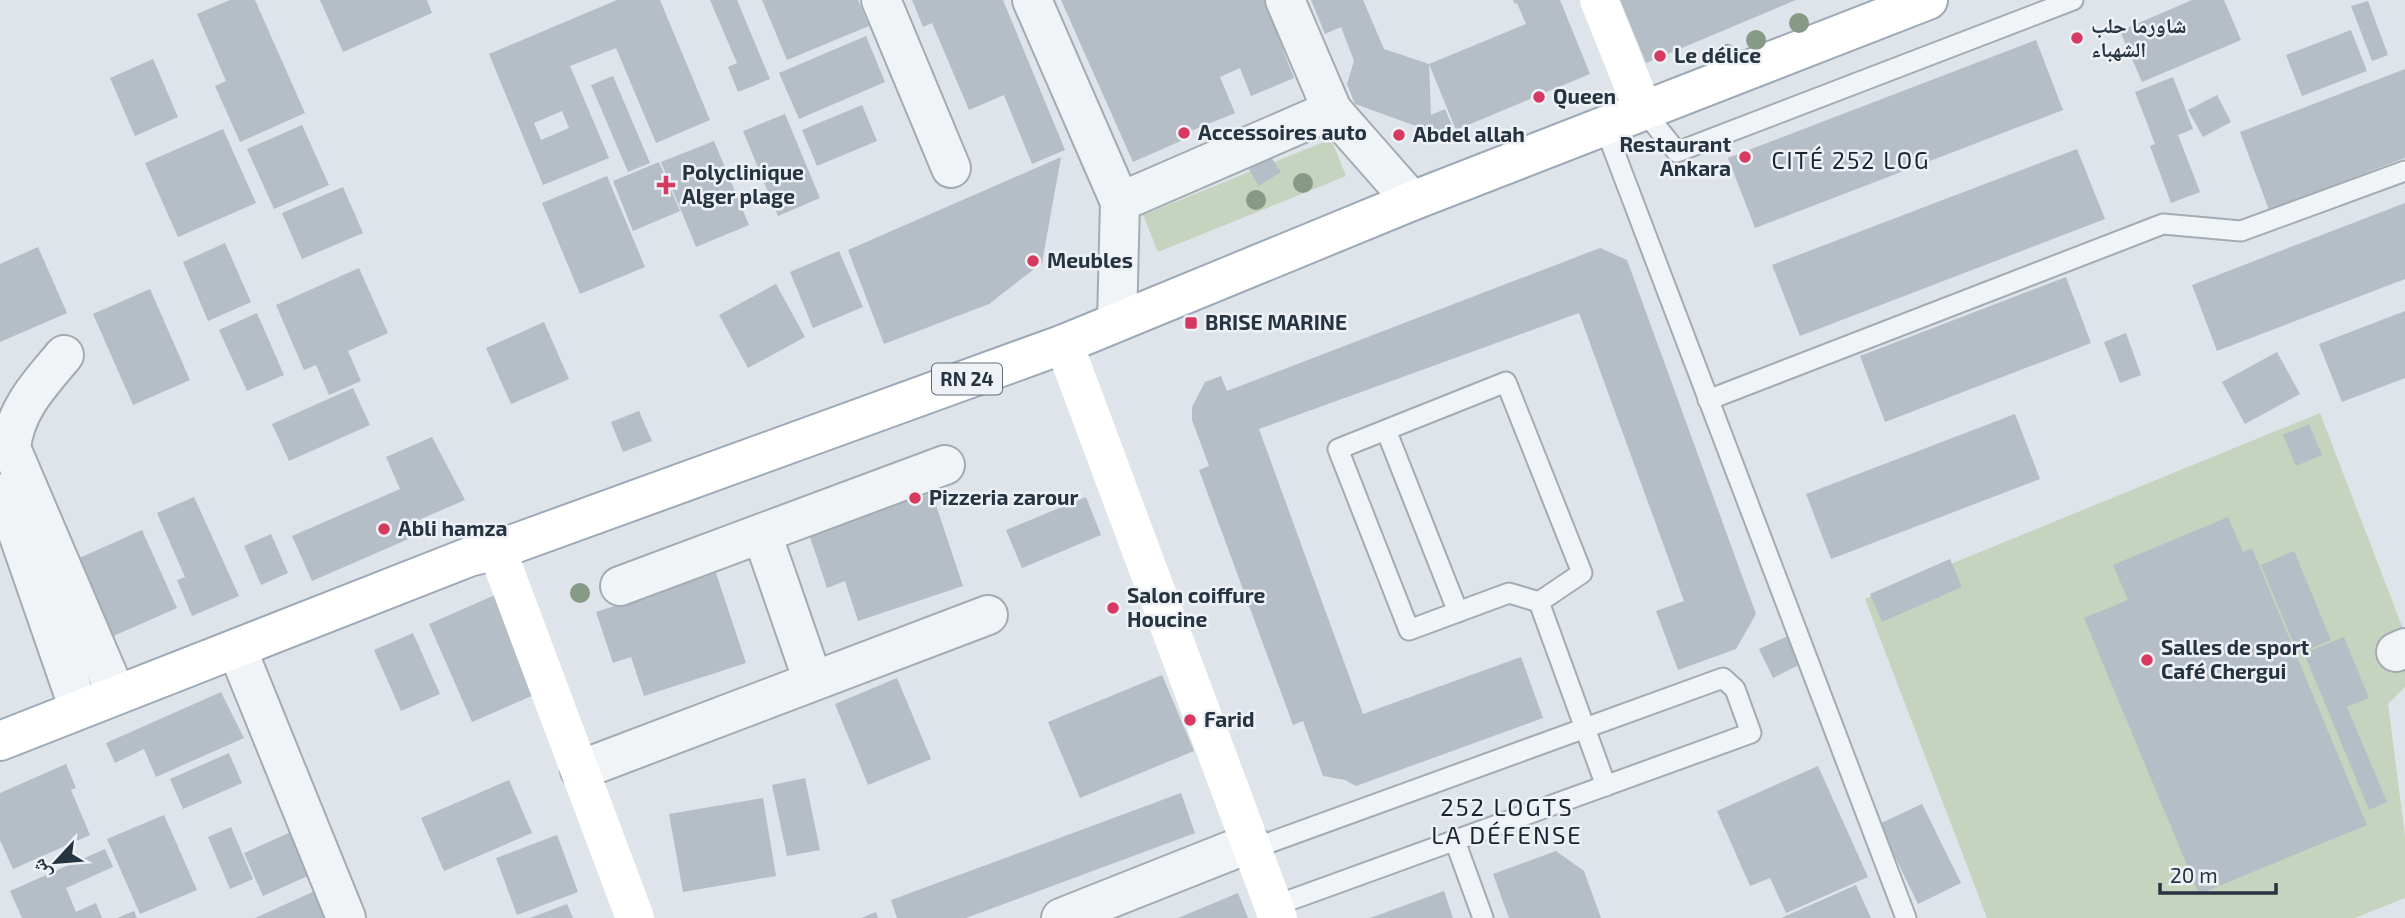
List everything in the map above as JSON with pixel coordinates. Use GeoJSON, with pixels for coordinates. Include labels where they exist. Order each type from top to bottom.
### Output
{"type":"FeatureCollection","features":[{"type":"Feature","properties":{"kind":"main road"},"geometry":{"type":"LineString","coordinates":[[1598,0],[1643,110]]}},
{"type":"Feature","properties":{"kind":"main road","name":"RN 24"},"geometry":{"type":"LineString","coordinates":[[0,741],[469,557],[496,550],[1064,344],[1412,201],[1928,0]]}},
{"type":"Feature","properties":{"kind":"main road"},"geometry":{"type":"LineString","coordinates":[[1064,344],[1276,912]]}},
{"type":"Feature","properties":{"kind":"main road"},"geometry":{"type":"LineString","coordinates":[[496,550],[635,918]]}},
{"type":"Feature","properties":{"kind":"street"},"geometry":{"type":"LineString","coordinates":[[881,0],[951,168]]}},
{"type":"Feature","properties":{"kind":"street"},"geometry":{"type":"LineString","coordinates":[[1032,0],[1120,202],[1117,322]]}},
{"type":"Feature","properties":{"kind":"street"},"geometry":{"type":"LineString","coordinates":[[1285,0],[1332,110],[1412,201]]}},
{"type":"Feature","properties":{"kind":"street"},"geometry":{"type":"LineString","coordinates":[[1120,202],[1332,110]]}},
{"type":"Feature","properties":{"kind":"street"},"geometry":{"type":"LineString","coordinates":[[64,355],[26,404],[13,426],[11,447],[116,694]]}},
{"type":"Feature","properties":{"kind":"street"},"geometry":{"type":"LineString","coordinates":[[620,586],[945,465]]}},
{"type":"Feature","properties":{"kind":"street"},"geometry":{"type":"LineString","coordinates":[[0,481],[79,709]]}},
{"type":"Feature","properties":{"kind":"street"},"geometry":{"type":"LineString","coordinates":[[762,534],[814,681]]}},
{"type":"Feature","properties":{"kind":"street"},"geometry":{"type":"LineString","coordinates":[[580,771],[988,615]]}},
{"type":"Feature","properties":{"kind":"street"},"geometry":{"type":"LineString","coordinates":[[237,649],[346,918]]}},
{"type":"Feature","properties":{"kind":"street"},"geometry":{"type":"LineString","coordinates":[[1061,918],[1251,846]]}},
{"type":"Feature","properties":{"kind":"lane"},"geometry":{"type":"LineString","coordinates":[[1643,110],[1677,152],[2073,0]]}},
{"type":"Feature","properties":{"kind":"lane"},"geometry":{"type":"LineString","coordinates":[[1604,125],[1906,918]]}},
{"type":"Feature","properties":{"kind":"lane"},"geometry":{"type":"LineString","coordinates":[[1708,400],[2163,224],[2241,231],[2405,171]]}},
{"type":"Feature","properties":{"kind":"lane"},"geometry":{"type":"LineString","coordinates":[[1506,382],[1582,573],[1539,602],[1509,593],[1409,630],[1338,449],[1506,382]]}},
{"type":"Feature","properties":{"kind":"lane"},"geometry":{"type":"LineString","coordinates":[[1386,430],[1458,612]]}},
{"type":"Feature","properties":{"kind":"lane"},"geometry":{"type":"LineString","coordinates":[[1539,602],[1606,786]]}},
{"type":"Feature","properties":{"kind":"lane"},"geometry":{"type":"LineString","coordinates":[[1251,846],[1723,678],[1735,689],[1751,733],[1455,841],[1276,912]]}},
{"type":"Feature","properties":{"kind":"lane"},"geometry":{"type":"LineString","coordinates":[[1455,841],[1483,918]]}},
{"type":"Feature","properties":{"kind":"green space"},"geometry":{"type":"Polygon","coordinates":[[[1331,139],[1346,176],[1158,252],[1143,215],[1331,139]]]}},
{"type":"Feature","properties":{"kind":"green space","name":"Salles de sport Café Chergui"},"geometry":{"type":"Polygon","coordinates":[[[2320,413],[2405,634],[2405,687],[2388,704],[2405,836],[2405,898],[2355,918],[1987,918],[1865,599],[2320,413]]]}},
{"type":"Feature","properties":{"kind":"building"},"geometry":{"type":"Polygon","coordinates":[[[230,0],[255,0],[305,113],[240,142],[215,86],[226,81],[197,14],[230,0]]]}},
{"type":"Feature","properties":{"kind":"building"},"geometry":{"type":"Polygon","coordinates":[[[320,0],[427,0],[432,13],[343,52],[320,0]]]}},
{"type":"Feature","properties":{"kind":"building"},"geometry":{"type":"Polygon","coordinates":[[[617,0],[660,0],[710,120],[656,143],[616,48],[570,66],[609,158],[543,185],[489,54],[617,0]],[[562,111],[534,123],[541,140],[569,128],[562,111]]]}},
{"type":"Feature","properties":{"kind":"building"},"geometry":{"type":"Polygon","coordinates":[[[710,0],[737,0],[770,79],[738,92],[728,67],[737,63],[710,0]]]}},
{"type":"Feature","properties":{"kind":"building"},"geometry":{"type":"Polygon","coordinates":[[[762,0],[858,0],[869,26],[787,60],[762,0]]]}},
{"type":"Feature","properties":{"kind":"building"},"geometry":{"type":"Polygon","coordinates":[[[912,0],[1003,0],[1065,150],[1032,164],[1004,95],[969,110],[932,23],[923,27],[912,0]]]}},
{"type":"Feature","properties":{"kind":"building"},"geometry":{"type":"Polygon","coordinates":[[[1061,0],[1267,0],[1287,48],[1283,50],[1294,78],[1251,96],[1240,68],[1220,77],[1235,113],[1181,135],[1183,140],[1133,162],[1061,0]]]}},
{"type":"Feature","properties":{"kind":"building"},"geometry":{"type":"Polygon","coordinates":[[[1311,0],[1363,0],[1384,49],[1429,64],[1431,115],[1445,109],[1453,128],[1438,134],[1355,104],[1347,84],[1354,61],[1341,27],[1325,34],[1311,0]]]}},
{"type":"Feature","properties":{"kind":"building"},"geometry":{"type":"Polygon","coordinates":[[[1513,0],[1560,0],[1590,74],[1456,130],[1429,64],[1526,24],[1513,0]]]}},
{"type":"Feature","properties":{"kind":"building"},"geometry":{"type":"Polygon","coordinates":[[[1620,0],[1796,0],[1646,63],[1620,0]]]}},
{"type":"Feature","properties":{"kind":"building"},"geometry":{"type":"Polygon","coordinates":[[[2192,0],[2224,0],[2241,40],[2142,82],[2120,31],[2192,0]]]}},
{"type":"Feature","properties":{"kind":"building"},"geometry":{"type":"Polygon","coordinates":[[[2368,1],[2388,55],[2372,61],[2351,6],[2368,1]]]}},
{"type":"Feature","properties":{"kind":"building"},"geometry":{"type":"Polygon","coordinates":[[[2351,30],[2367,71],[2302,96],[2286,55],[2351,30]]]}},
{"type":"Feature","properties":{"kind":"building"},"geometry":{"type":"Polygon","coordinates":[[[866,36],[885,82],[799,119],[779,73],[866,36]]]}},
{"type":"Feature","properties":{"kind":"building"},"geometry":{"type":"Polygon","coordinates":[[[2036,40],[2063,110],[1755,228],[1728,158],[2036,40]]]}},
{"type":"Feature","properties":{"kind":"building"},"geometry":{"type":"Polygon","coordinates":[[[153,59],[178,117],[135,136],[110,78],[153,59]]]}},
{"type":"Feature","properties":{"kind":"building"},"geometry":{"type":"Polygon","coordinates":[[[2405,69],[2405,158],[2269,210],[2240,132],[2405,69]]]}},
{"type":"Feature","properties":{"kind":"building"},"geometry":{"type":"Polygon","coordinates":[[[613,76],[650,163],[628,172],[591,85],[613,76]]]}},
{"type":"Feature","properties":{"kind":"building"},"geometry":{"type":"Polygon","coordinates":[[[2173,77],[2193,129],[2178,135],[2200,192],[2171,203],[2150,146],[2155,144],[2135,92],[2173,77]]]}},
{"type":"Feature","properties":{"kind":"building"},"geometry":{"type":"Polygon","coordinates":[[[2217,95],[2231,122],[2203,137],[2188,110],[2217,95]]]}},
{"type":"Feature","properties":{"kind":"building"},"geometry":{"type":"Polygon","coordinates":[[[862,105],[877,141],[817,166],[802,130],[862,105]]]}},
{"type":"Feature","properties":{"kind":"building"},"geometry":{"type":"Polygon","coordinates":[[[785,114],[820,198],[778,216],[743,131],[785,114]]]}},
{"type":"Feature","properties":{"kind":"building"},"geometry":{"type":"Polygon","coordinates":[[[302,125],[329,185],[274,209],[247,149],[302,125]]]}},
{"type":"Feature","properties":{"kind":"building"},"geometry":{"type":"Polygon","coordinates":[[[223,129],[256,203],[178,237],[145,163],[223,129]]]}},
{"type":"Feature","properties":{"kind":"building"},"geometry":{"type":"Polygon","coordinates":[[[714,141],[749,225],[696,247],[661,162],[714,141]]]}},
{"type":"Feature","properties":{"kind":"building"},"geometry":{"type":"Polygon","coordinates":[[[1264,146],[1281,172],[1259,186],[1243,160],[1264,146]]]}},
{"type":"Feature","properties":{"kind":"building"},"geometry":{"type":"Polygon","coordinates":[[[2077,149],[2105,219],[1800,336],[1772,265],[2077,149]]]}},
{"type":"Feature","properties":{"kind":"building"},"geometry":{"type":"Polygon","coordinates":[[[1061,157],[1042,263],[989,304],[884,344],[848,250],[1061,157]]]}},
{"type":"Feature","properties":{"kind":"building"},"geometry":{"type":"Polygon","coordinates":[[[659,162],[680,211],[633,231],[613,181],[659,162]]]}},
{"type":"Feature","properties":{"kind":"building"},"geometry":{"type":"Polygon","coordinates":[[[607,176],[645,267],[580,294],[542,203],[607,176]]]}},
{"type":"Feature","properties":{"kind":"building"},"geometry":{"type":"Polygon","coordinates":[[[343,187],[363,233],[302,259],[282,213],[343,187]]]}},
{"type":"Feature","properties":{"kind":"building"},"geometry":{"type":"Polygon","coordinates":[[[2405,203],[2405,279],[2217,351],[2192,285],[2405,203]]]}},
{"type":"Feature","properties":{"kind":"building"},"geometry":{"type":"Polygon","coordinates":[[[225,243],[251,302],[208,321],[183,262],[225,243]]]}},
{"type":"Feature","properties":{"kind":"building"},"geometry":{"type":"Polygon","coordinates":[[[38,247],[67,313],[0,342],[0,264],[38,247]]]}},
{"type":"Feature","properties":{"kind":"building"},"geometry":{"type":"Polygon","coordinates":[[[1600,248],[1627,260],[1756,614],[1736,649],[1678,670],[1656,611],[1684,601],[1579,313],[1259,429],[1363,714],[1521,657],[1543,718],[1356,786],[1345,780],[1323,776],[1303,721],[1293,725],[1199,470],[1209,466],[1192,420],[1192,407],[1205,382],[1221,376],[1227,391],[1600,248]]]}},
{"type":"Feature","properties":{"kind":"building"},"geometry":{"type":"Polygon","coordinates":[[[839,251],[863,307],[813,328],[790,272],[839,251]]]}},
{"type":"Feature","properties":{"kind":"building"},"geometry":{"type":"Polygon","coordinates":[[[359,268],[388,333],[348,351],[361,381],[329,395],[316,365],[304,370],[276,305],[359,268]]]}},
{"type":"Feature","properties":{"kind":"building"},"geometry":{"type":"Polygon","coordinates":[[[2066,277],[2091,343],[1885,422],[1860,356],[2066,277]]]}},
{"type":"Feature","properties":{"kind":"building"},"geometry":{"type":"Polygon","coordinates":[[[776,284],[805,337],[748,368],[719,315],[776,284]]]}},
{"type":"Feature","properties":{"kind":"building"},"geometry":{"type":"Polygon","coordinates":[[[150,289],[190,380],[133,405],[93,314],[150,289]]]}},
{"type":"Feature","properties":{"kind":"building"},"geometry":{"type":"Polygon","coordinates":[[[2405,311],[2405,378],[2342,402],[2319,344],[2405,311]]]}},
{"type":"Feature","properties":{"kind":"building"},"geometry":{"type":"Polygon","coordinates":[[[257,313],[284,375],[247,391],[219,330],[257,313]]]}},
{"type":"Feature","properties":{"kind":"building"},"geometry":{"type":"Polygon","coordinates":[[[544,322],[569,379],[511,404],[486,348],[544,322]]]}},
{"type":"Feature","properties":{"kind":"building"},"geometry":{"type":"Polygon","coordinates":[[[2126,333],[2141,375],[2120,383],[2104,342],[2126,333]]]}},
{"type":"Feature","properties":{"kind":"building"},"geometry":{"type":"Polygon","coordinates":[[[2277,352],[2300,394],[2245,424],[2222,382],[2277,352]]]}},
{"type":"Feature","properties":{"kind":"building"},"geometry":{"type":"Polygon","coordinates":[[[353,388],[370,425],[289,461],[272,424],[353,388]]]}},
{"type":"Feature","properties":{"kind":"building"},"geometry":{"type":"Polygon","coordinates":[[[639,411],[652,441],[623,452],[611,422],[639,411]]]}},
{"type":"Feature","properties":{"kind":"building"},"geometry":{"type":"Polygon","coordinates":[[[2015,414],[2040,479],[1831,559],[1806,494],[2015,414]]]}},
{"type":"Feature","properties":{"kind":"building"},"geometry":{"type":"Polygon","coordinates":[[[2309,424],[2322,455],[2296,466],[2283,435],[2309,424]]]}},
{"type":"Feature","properties":{"kind":"building"},"geometry":{"type":"Polygon","coordinates":[[[432,437],[465,500],[414,522],[420,534],[312,581],[292,536],[400,489],[386,457],[432,437]]]}},
{"type":"Feature","properties":{"kind":"building"},"geometry":{"type":"Polygon","coordinates":[[[932,493],[963,586],[858,621],[845,581],[827,588],[809,534],[932,493]]]}},
{"type":"Feature","properties":{"kind":"building"},"geometry":{"type":"Polygon","coordinates":[[[194,497],[239,596],[192,616],[177,580],[185,577],[157,513],[194,497]]]}},
{"type":"Feature","properties":{"kind":"building"},"geometry":{"type":"Polygon","coordinates":[[[1086,497],[1101,535],[1022,568],[1006,530],[1086,497]]]}},
{"type":"Feature","properties":{"kind":"building"},"geometry":{"type":"Polygon","coordinates":[[[2228,517],[2243,552],[2252,548],[2367,825],[2199,894],[2084,618],[2128,600],[2113,565],[2228,517]]]}},
{"type":"Feature","properties":{"kind":"building"},"geometry":{"type":"Polygon","coordinates":[[[142,530],[177,608],[102,641],[68,563],[142,530]]]}},
{"type":"Feature","properties":{"kind":"building"},"geometry":{"type":"Polygon","coordinates":[[[271,534],[288,573],[261,585],[244,546],[271,534]]]}},
{"type":"Feature","properties":{"kind":"building"},"geometry":{"type":"Polygon","coordinates":[[[2294,551],[2331,640],[2298,654],[2261,565],[2294,551]]]}},
{"type":"Feature","properties":{"kind":"building"},"geometry":{"type":"Polygon","coordinates":[[[1950,559],[1962,587],[1882,622],[1870,594],[1950,559]]]}},
{"type":"Feature","properties":{"kind":"building"},"geometry":{"type":"Polygon","coordinates":[[[716,573],[746,663],[644,696],[631,657],[613,663],[596,612],[716,573]]]}},
{"type":"Feature","properties":{"kind":"building"},"geometry":{"type":"Polygon","coordinates":[[[495,595],[534,695],[472,722],[429,624],[495,595]]]}},
{"type":"Feature","properties":{"kind":"building"},"geometry":{"type":"Polygon","coordinates":[[[413,633],[440,694],[401,711],[374,650],[413,633]]]}},
{"type":"Feature","properties":{"kind":"building"},"geometry":{"type":"Polygon","coordinates":[[[1788,636],[1801,664],[1773,678],[1759,649],[1788,636]]]}},
{"type":"Feature","properties":{"kind":"building"},"geometry":{"type":"Polygon","coordinates":[[[2344,637],[2369,698],[2347,707],[2387,802],[2369,810],[2304,653],[2344,637]]]}},
{"type":"Feature","properties":{"kind":"building"},"geometry":{"type":"Polygon","coordinates":[[[1162,675],[1194,751],[1080,798],[1048,722],[1162,675]]]}},
{"type":"Feature","properties":{"kind":"building"},"geometry":{"type":"Polygon","coordinates":[[[897,678],[931,759],[868,785],[835,704],[897,678]]]}},
{"type":"Feature","properties":{"kind":"building"},"geometry":{"type":"Polygon","coordinates":[[[221,692],[244,738],[156,777],[144,749],[115,763],[106,743],[221,692]]]}},
{"type":"Feature","properties":{"kind":"building"},"geometry":{"type":"Polygon","coordinates":[[[229,753],[242,783],[183,809],[170,779],[229,753]]]}},
{"type":"Feature","properties":{"kind":"building"},"geometry":{"type":"Polygon","coordinates":[[[66,764],[76,788],[71,790],[90,835],[13,869],[0,840],[0,793],[66,764]]]}},
{"type":"Feature","properties":{"kind":"building"},"geometry":{"type":"Polygon","coordinates":[[[1818,766],[1868,877],[1786,913],[1770,878],[1750,886],[1717,811],[1818,766]]]}},
{"type":"Feature","properties":{"kind":"building"},"geometry":{"type":"Polygon","coordinates":[[[805,778],[820,850],[787,856],[772,785],[805,778]]]}},
{"type":"Feature","properties":{"kind":"building"},"geometry":{"type":"Polygon","coordinates":[[[509,780],[532,833],[444,871],[421,818],[509,780]]]}},
{"type":"Feature","properties":{"kind":"building"},"geometry":{"type":"Polygon","coordinates":[[[1181,793],[1195,833],[966,918],[897,918],[891,900],[1181,793]]]}},
{"type":"Feature","properties":{"kind":"building"},"geometry":{"type":"Polygon","coordinates":[[[763,798],[776,876],[683,892],[669,814],[763,798]]]}},
{"type":"Feature","properties":{"kind":"building"},"geometry":{"type":"Polygon","coordinates":[[[1922,804],[1961,883],[1918,904],[1879,824],[1922,804]]]}},
{"type":"Feature","properties":{"kind":"building"},"geometry":{"type":"Polygon","coordinates":[[[164,815],[197,890],[140,914],[107,839],[164,815]]]}},
{"type":"Feature","properties":{"kind":"building"},"geometry":{"type":"Polygon","coordinates":[[[231,827],[253,879],[230,889],[208,837],[231,827]]]}},
{"type":"Feature","properties":{"kind":"building"},"geometry":{"type":"Polygon","coordinates":[[[300,828],[319,871],[263,896],[244,853],[300,828]]]}},
{"type":"Feature","properties":{"kind":"building"},"geometry":{"type":"Polygon","coordinates":[[[557,835],[578,892],[517,915],[496,858],[557,835]]]}},
{"type":"Feature","properties":{"kind":"building"},"geometry":{"type":"Polygon","coordinates":[[[105,849],[113,867],[66,888],[76,912],[96,903],[102,918],[22,918],[10,891],[105,849]]]}},
{"type":"Feature","properties":{"kind":"building"},"geometry":{"type":"Polygon","coordinates":[[[1556,851],[1584,871],[1601,918],[1509,918],[1493,874],[1556,851]]]}},
{"type":"Feature","properties":{"kind":"building"},"geometry":{"type":"Polygon","coordinates":[[[1856,885],[1871,918],[1781,918],[1856,885]]]}},
{"type":"Feature","properties":{"kind":"building"},"geometry":{"type":"Polygon","coordinates":[[[324,887],[338,918],[255,918],[324,887]]]}},
{"type":"Feature","properties":{"kind":"building"},"geometry":{"type":"Polygon","coordinates":[[[1444,891],[1453,918],[1370,918],[1444,891]]]}},
{"type":"Feature","properties":{"kind":"building"},"geometry":{"type":"Polygon","coordinates":[[[1238,893],[1248,918],[1178,918],[1238,893]]]}},
{"type":"Feature","properties":{"kind":"building"},"geometry":{"type":"Polygon","coordinates":[[[567,904],[573,918],[530,918],[567,904]]]}},
{"type":"Feature","properties":{"kind":"building"},"geometry":{"type":"Polygon","coordinates":[[[134,911],[137,918],[117,918],[134,911]]]}},
{"type":"Feature","properties":{"kind":"building"},"geometry":{"type":"Polygon","coordinates":[[[876,912],[878,918],[861,918],[876,912]]]}},
{"type":"Feature","properties":{"kind":"place","name":"شاورما حلب الشهباء"},"geometry":{"type":"Point","coordinates":[2077,38]}},
{"type":"Feature","properties":{"kind":"place","name":"Le délice"},"geometry":{"type":"Point","coordinates":[1660,56]}},
{"type":"Feature","properties":{"kind":"place","name":"Queen"},"geometry":{"type":"Point","coordinates":[1539,97]}},
{"type":"Feature","properties":{"kind":"place","name":"Accessoires auto"},"geometry":{"type":"Point","coordinates":[1184,133]}},
{"type":"Feature","properties":{"kind":"place","name":"Abdel allah"},"geometry":{"type":"Point","coordinates":[1399,135]}},
{"type":"Feature","properties":{"kind":"place","name":"Restaurant Ankara"},"geometry":{"type":"Point","coordinates":[1745,157]}},
{"type":"Feature","properties":{"kind":"place","name":"Polyclinique Alger plage"},"geometry":{"type":"Point","coordinates":[666,185]}},
{"type":"Feature","properties":{"kind":"place","name":"Meubles"},"geometry":{"type":"Point","coordinates":[1033,261]}},
{"type":"Feature","properties":{"kind":"place","name":"BRISE MARINE"},"geometry":{"type":"Point","coordinates":[1191,323]}},
{"type":"Feature","properties":{"kind":"place","name":"Pizzeria zarour"},"geometry":{"type":"Point","coordinates":[915,498]}},
{"type":"Feature","properties":{"kind":"place","name":"Abli hamza"},"geometry":{"type":"Point","coordinates":[384,529]}},
{"type":"Feature","properties":{"kind":"place","name":"Salon coiffure Houcine"},"geometry":{"type":"Point","coordinates":[1113,608]}},
{"type":"Feature","properties":{"kind":"place","name":"Salles de sport Café Chergui"},"geometry":{"type":"Point","coordinates":[2147,660]}},
{"type":"Feature","properties":{"kind":"place","name":"Farid"},"geometry":{"type":"Point","coordinates":[1190,720]}},
{"type":"Feature","properties":{"kind":"district","name":"CITÉ 252 LOG"},"geometry":{"type":"Point","coordinates":[1851,161]}},
{"type":"Feature","properties":{"kind":"district","name":"252 LOGTS LA DÉFENSE"},"geometry":{"type":"Point","coordinates":[1507,822]}}]}
